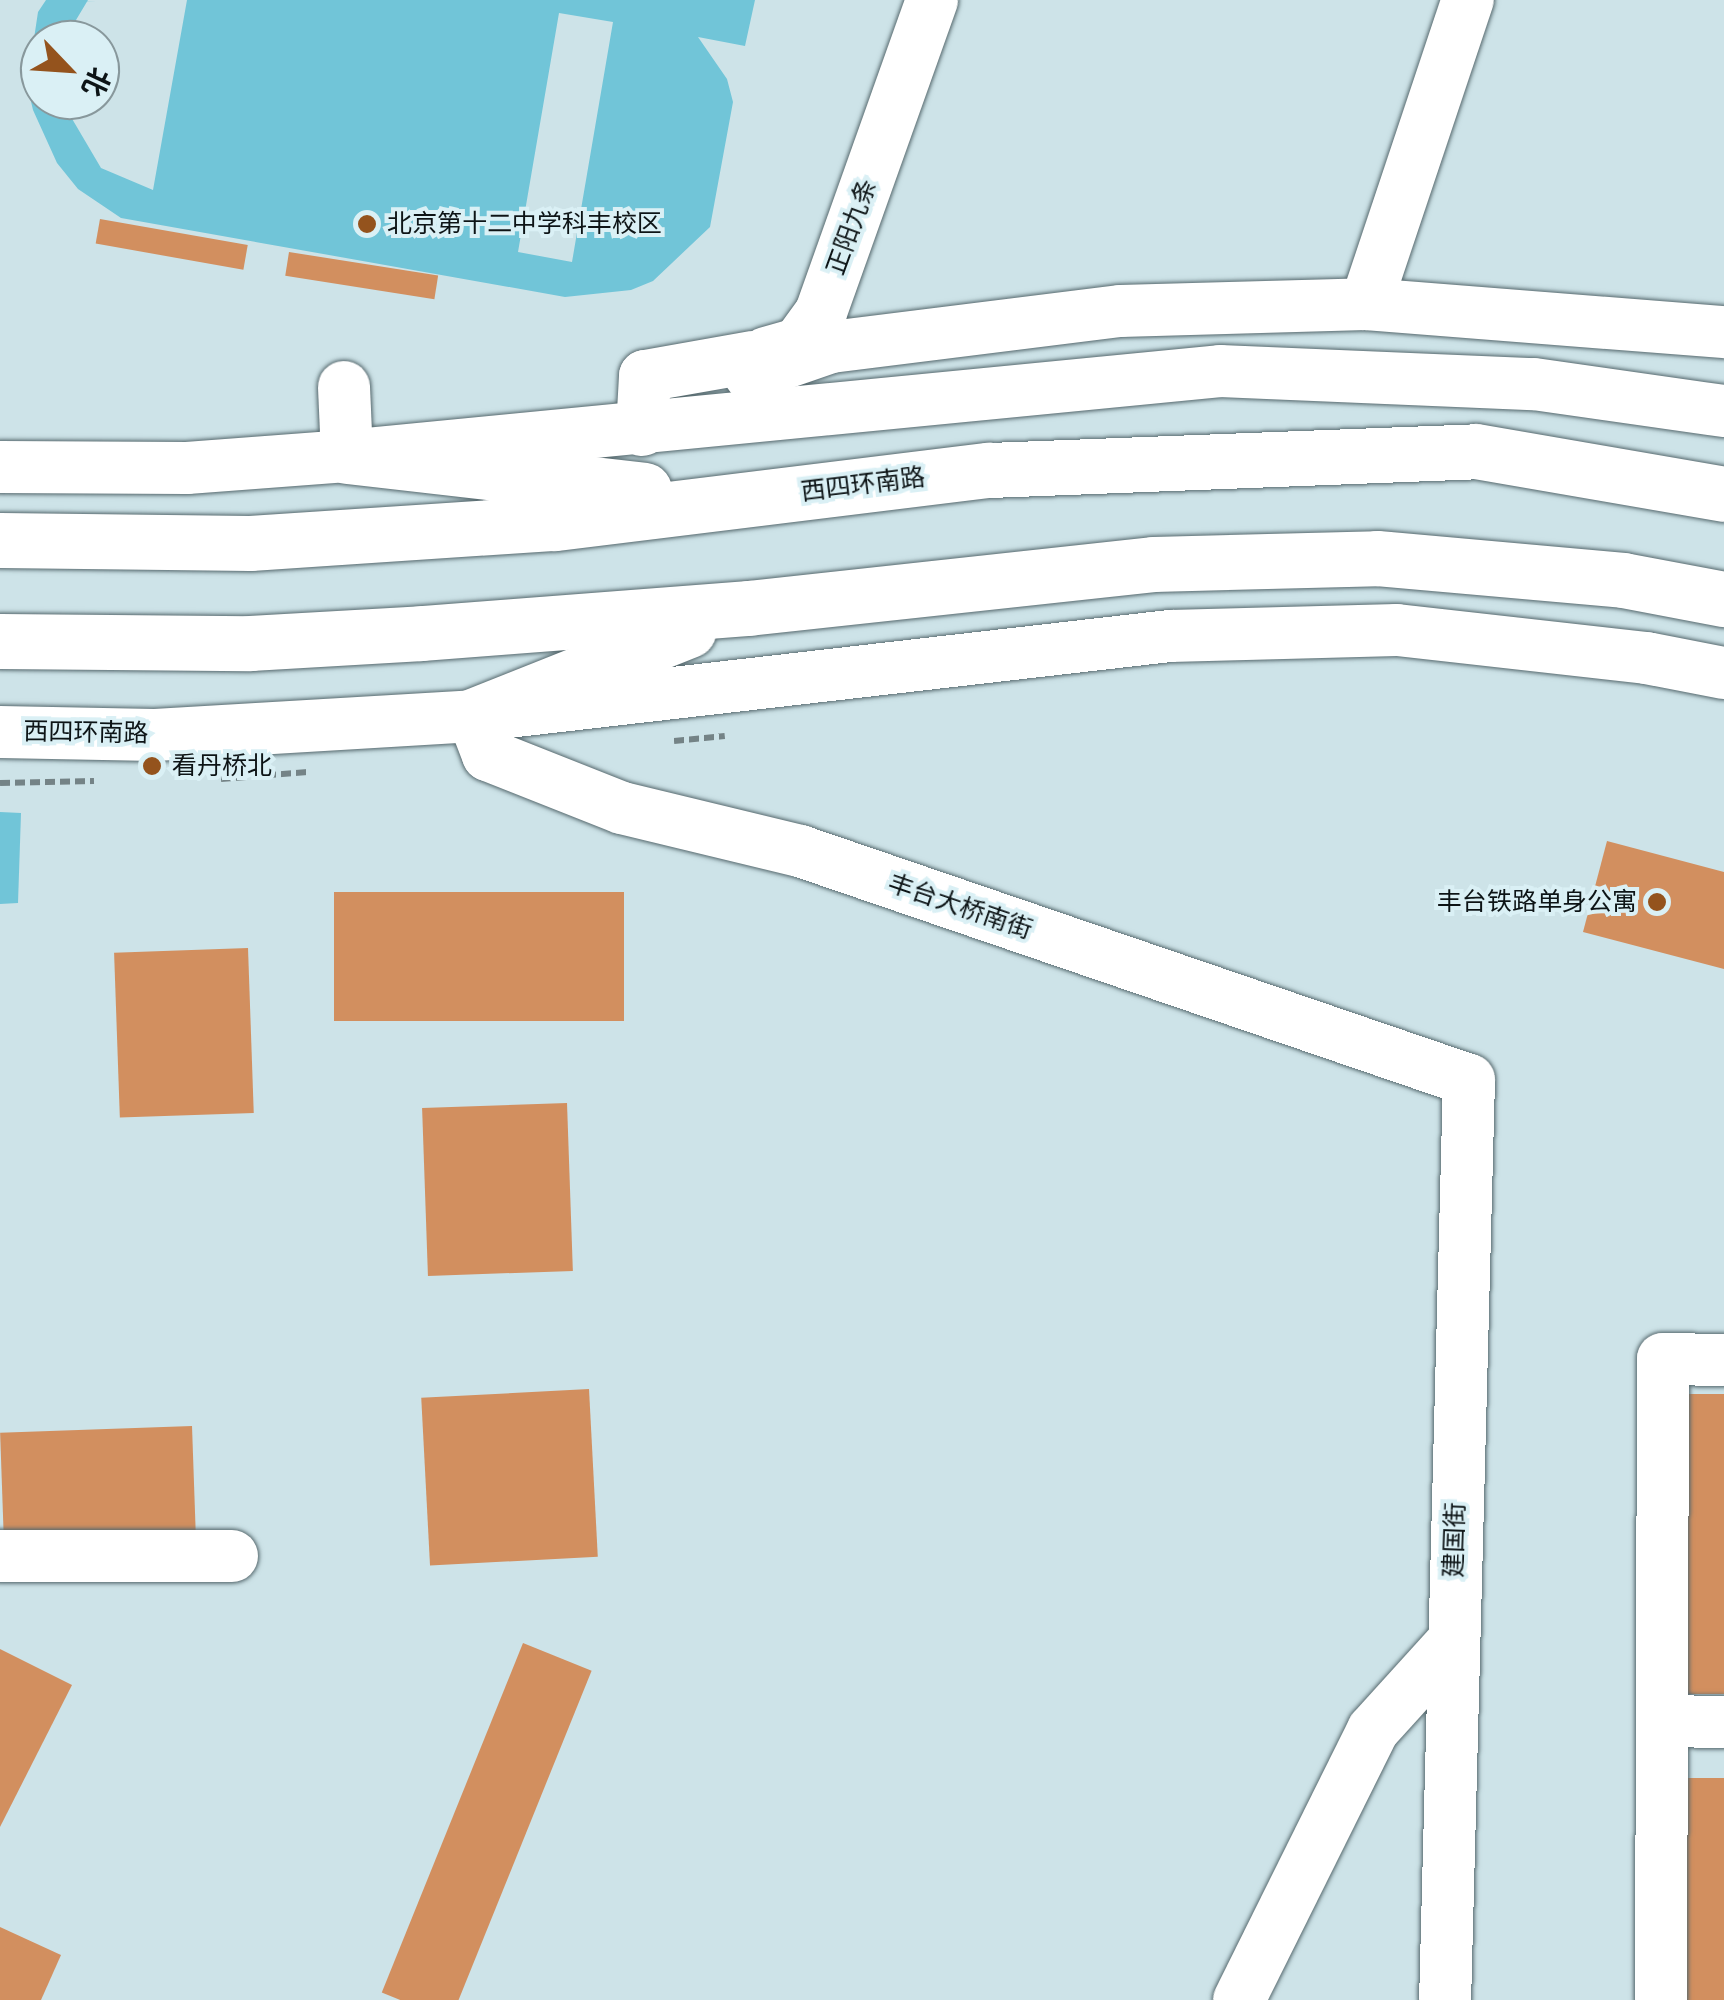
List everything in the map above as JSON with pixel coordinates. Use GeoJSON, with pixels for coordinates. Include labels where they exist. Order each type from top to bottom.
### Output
{"type":"FeatureCollection","features":[{"type":"Feature","properties":{"kind":"highway"},"geometry":{"type":"LineString","coordinates":[[1476,451],[1724,453]]}},
{"type":"Feature","properties":{"kind":"highway","name":"西四环南路"},"geometry":{"type":"LineString","coordinates":[[0,540],[250,543],[555,523],[989,470],[1476,451],[1724,494]]}},
{"type":"Feature","properties":{"kind":"highway"},"geometry":{"type":"LineString","coordinates":[[347,456],[732,500]]}},
{"type":"Feature","properties":{"kind":"highway"},"geometry":{"type":"LineString","coordinates":[[0,641],[250,643],[748,608],[1153,564],[1377,558],[1623,580],[1724,599]]}},
{"type":"Feature","properties":{"kind":"highway"},"geometry":{"type":"LineString","coordinates":[[473,716],[748,608]]}},
{"type":"Feature","properties":{"kind":"street","name":"正阳九条"},"geometry":{"type":"LineString","coordinates":[[751,384],[798,344],[822,312],[932,0]]}},
{"type":"Feature","properties":{"kind":"street"},"geometry":{"type":"LineString","coordinates":[[1366,304],[1468,0]]}},
{"type":"Feature","properties":{"kind":"street"},"geometry":{"type":"LineString","coordinates":[[0,467],[187,468],[642,430],[831,348],[1120,311],[1366,304],[1724,332]]}},
{"type":"Feature","properties":{"kind":"street"},"geometry":{"type":"LineString","coordinates":[[751,384],[1220,371],[1516,383],[1724,411]]}},
{"type":"Feature","properties":{"kind":"street"},"geometry":{"type":"LineString","coordinates":[[344,387],[347,456]]}},
{"type":"Feature","properties":{"kind":"street","name":"西四环南路"},"geometry":{"type":"LineString","coordinates":[[0,732],[155,735],[473,716],[1170,636],[1397,630],[1646,658],[1724,673]]}},
{"type":"Feature","properties":{"kind":"street","name":"丰台大桥南街"},"geometry":{"type":"LineString","coordinates":[[473,716],[488,756],[622,808],[800,851],[1469,1080]]}},
{"type":"Feature","properties":{"kind":"street","name":"建国街"},"geometry":{"type":"LineString","coordinates":[[1445,2000],[1469,1080]]}},
{"type":"Feature","properties":{"kind":"street"},"geometry":{"type":"LineString","coordinates":[[1661,2000],[1664,1359],[1724,1360]]}},
{"type":"Feature","properties":{"kind":"street"},"geometry":{"type":"LineString","coordinates":[[0,1556],[232,1556]]}},
{"type":"Feature","properties":{"kind":"street"},"geometry":{"type":"LineString","coordinates":[[1240,2000],[1373,1730],[1452,1643]]}},
{"type":"Feature","properties":{"kind":"street"},"geometry":{"type":"LineString","coordinates":[[1662,1721],[1724,1722]]}},
{"type":"Feature","properties":{"kind":"shaded area"},"geometry":{"type":"Polygon","coordinates":[[[46,0],[88,0],[76,20],[37,20],[46,0]]]}},
{"type":"Feature","properties":{"kind":"shaded area"},"geometry":{"type":"Polygon","coordinates":[[[187,0],[755,0],[745,46],[698,37],[727,79],[733,102],[710,227],[653,281],[631,290],[565,297],[121,218],[78,189],[57,163],[38,120],[73,120],[101,168],[153,190],[187,0]],[[559,13],[518,252],[572,262],[613,22],[559,13]]]}},
{"type":"Feature","properties":{"kind":"shaded area"},"geometry":{"type":"Polygon","coordinates":[[[0,812],[21,813],[18,903],[0,904],[0,812]]]}},
{"type":"Feature","properties":{"kind":"building"},"geometry":{"type":"Polygon","coordinates":[[[100,219],[248,245],[243,270],[96,244],[100,219]]]}},
{"type":"Feature","properties":{"kind":"building"},"geometry":{"type":"Polygon","coordinates":[[[289,252],[438,276],[434,299],[285,276],[289,252]]]}},
{"type":"Feature","properties":{"kind":"building","name":"丰台铁路单身公寓"},"geometry":{"type":"Polygon","coordinates":[[[1607,841],[1724,872],[1724,969],[1583,932],[1607,841]]]}},
{"type":"Feature","properties":{"kind":"building"},"geometry":{"type":"Polygon","coordinates":[[[334,892],[624,892],[624,1021],[334,1021],[334,892]]]}},
{"type":"Feature","properties":{"kind":"building"},"geometry":{"type":"Polygon","coordinates":[[[248,948],[254,1113],[120,1118],[114,953],[248,948]]]}},
{"type":"Feature","properties":{"kind":"building"},"geometry":{"type":"Polygon","coordinates":[[[567,1103],[573,1271],[428,1276],[422,1108],[567,1103]]]}},
{"type":"Feature","properties":{"kind":"building"},"geometry":{"type":"Polygon","coordinates":[[[589,1389],[598,1557],[430,1566],[421,1398],[589,1389]]]}},
{"type":"Feature","properties":{"kind":"building"},"geometry":{"type":"Polygon","coordinates":[[[1676,1394],[1724,1394],[1724,1694],[1676,1694],[1676,1394]]]}},
{"type":"Feature","properties":{"kind":"building"},"geometry":{"type":"Polygon","coordinates":[[[192,1426],[196,1533],[4,1540],[0,1433],[192,1426]]]}},
{"type":"Feature","properties":{"kind":"building"},"geometry":{"type":"Polygon","coordinates":[[[523,1643],[592,1671],[459,2000],[400,2000],[382,1993],[523,1643]]]}},
{"type":"Feature","properties":{"kind":"building"},"geometry":{"type":"Polygon","coordinates":[[[0,1649],[72,1685],[0,1827],[0,1649]]]}},
{"type":"Feature","properties":{"kind":"building"},"geometry":{"type":"Polygon","coordinates":[[[1685,1778],[1724,1778],[1724,2000],[1685,2000],[1685,1778]]]}},
{"type":"Feature","properties":{"kind":"building"},"geometry":{"type":"Polygon","coordinates":[[[0,1927],[61,1955],[41,2000],[0,2000],[0,1927]]]}},
{"type":"Feature","properties":{"kind":"place","name":"北京第十二中学科丰校区"},"geometry":{"type":"Point","coordinates":[367,224]}},
{"type":"Feature","properties":{"kind":"place","name":"看丹桥北"},"geometry":{"type":"Point","coordinates":[152,766]}},
{"type":"Feature","properties":{"kind":"place","name":"丰台铁路单身公寓"},"geometry":{"type":"Point","coordinates":[1657,902]}}]}
